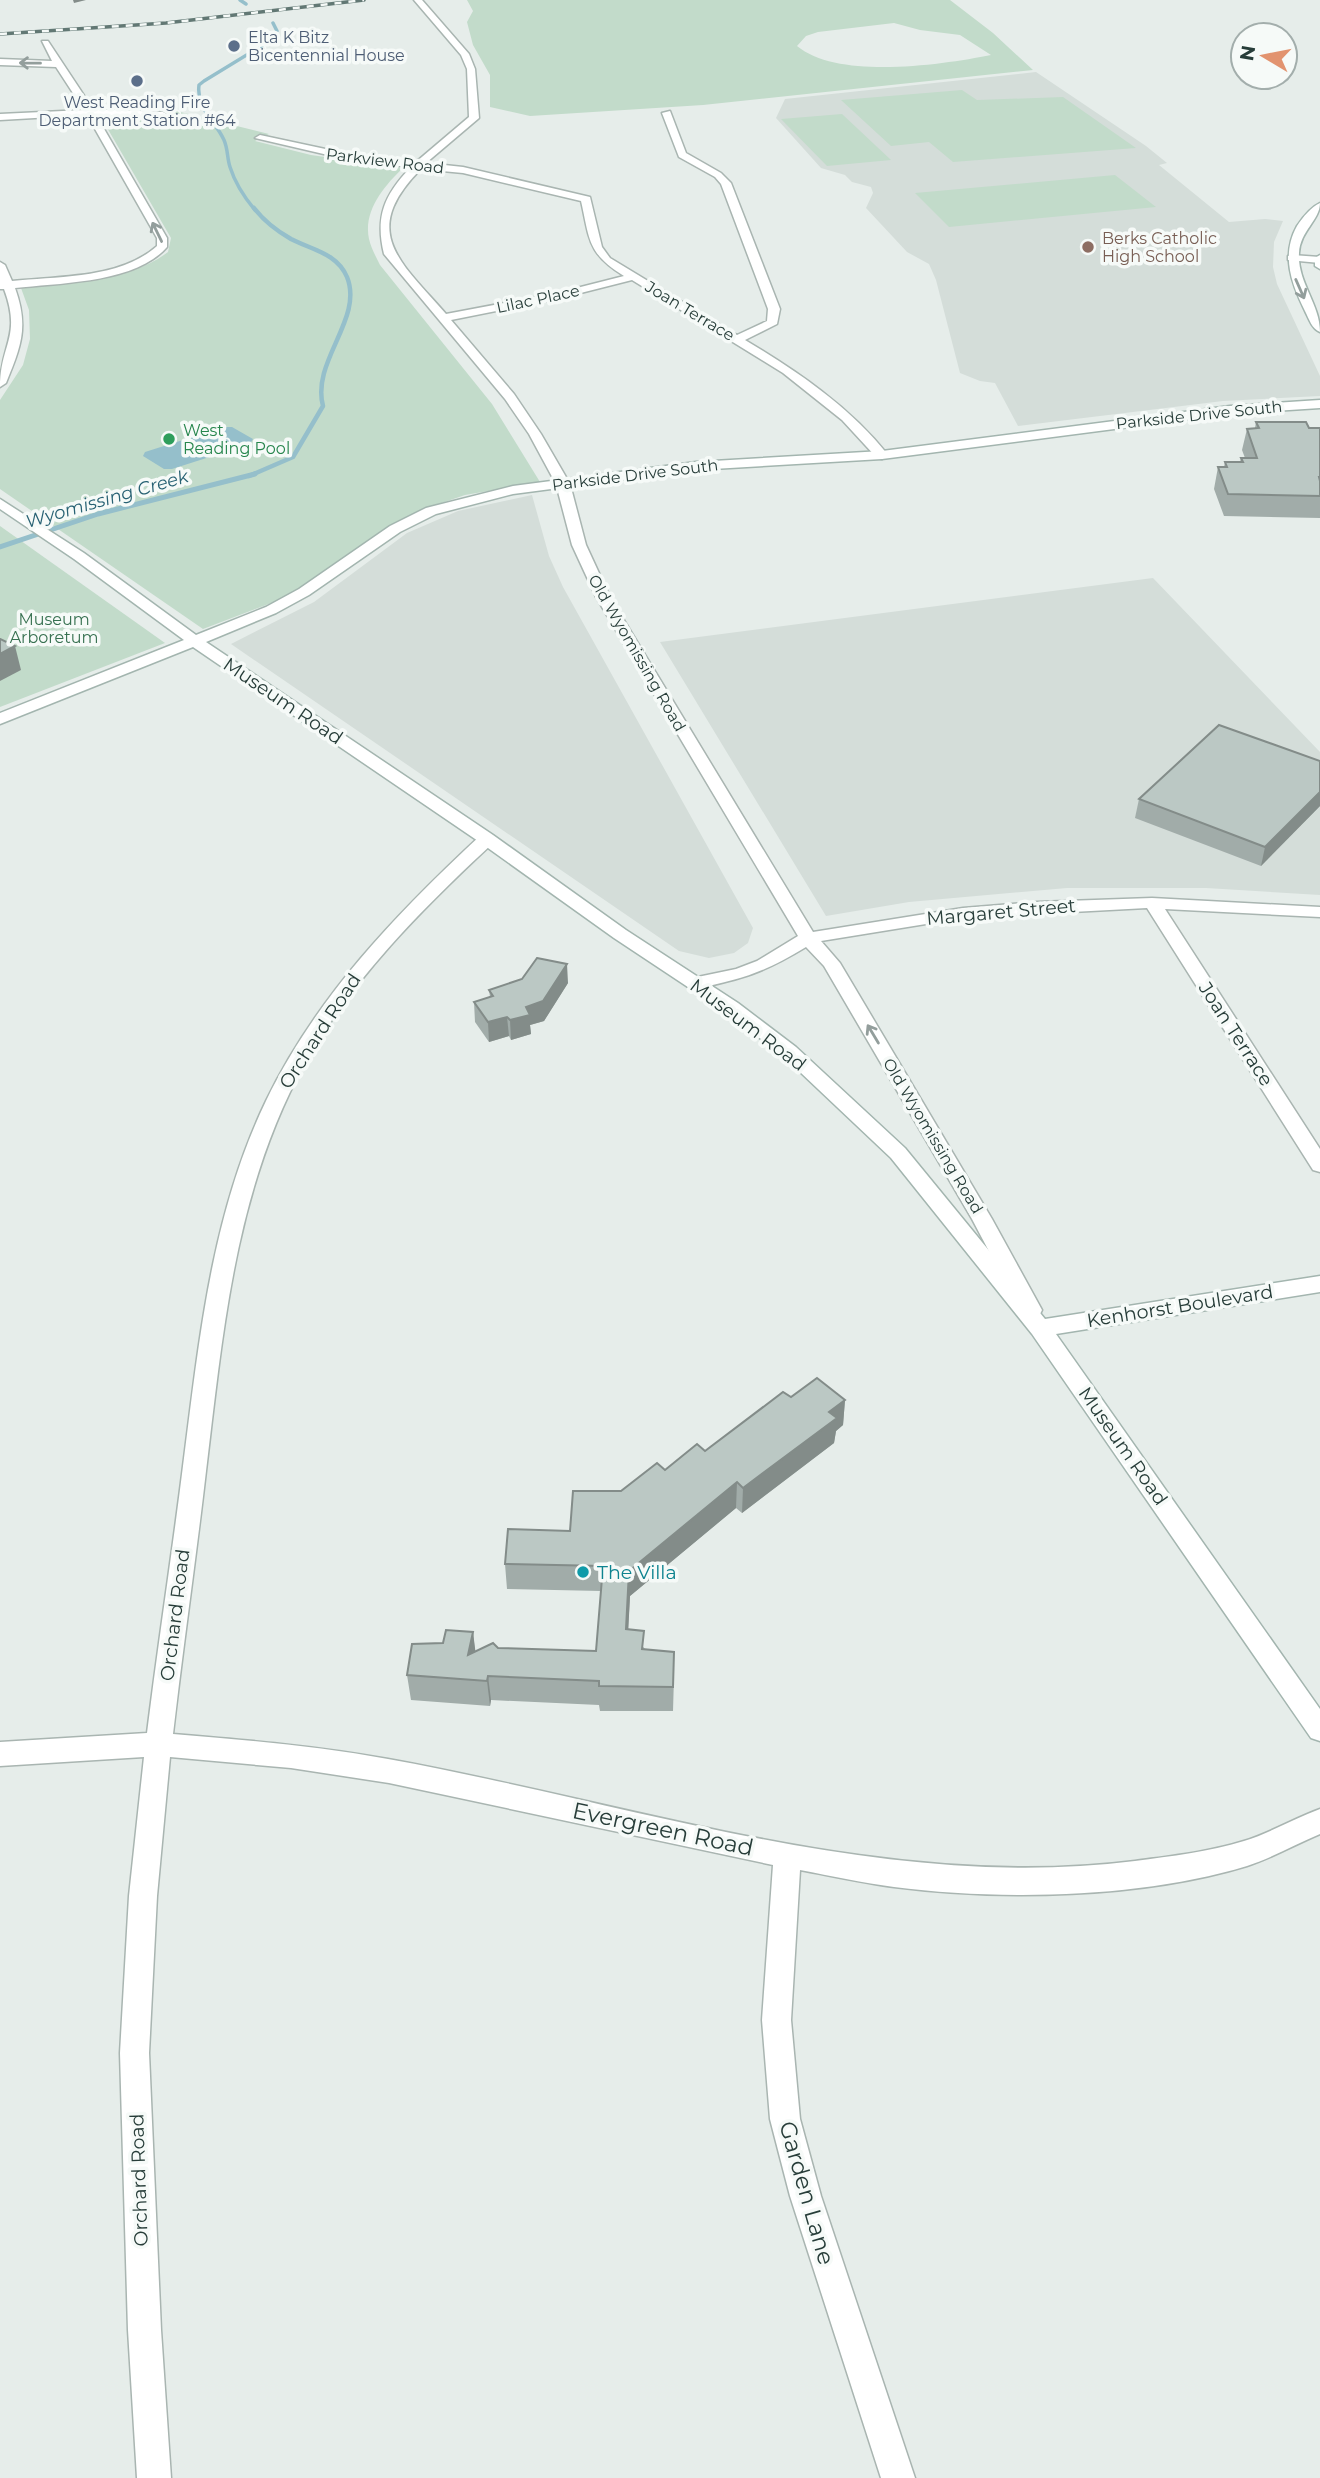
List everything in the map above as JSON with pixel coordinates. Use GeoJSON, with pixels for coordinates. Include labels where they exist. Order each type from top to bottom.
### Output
{"type":"FeatureCollection","features":[{"type":"Feature","properties":{"kind":"street","name":"Old Wyomissing Road"},"geometry":{"type":"LineString","coordinates":[[418,0],[465,54],[471,69],[474,118],[420,166],[388,202],[382,232],[389,254],[510,397],[563,484],[579,545],[603,597],[808,938],[831,963],[982,1219],[1040,1328]]}},
{"type":"Feature","properties":{"kind":"street"},"geometry":{"type":"LineString","coordinates":[[4,285],[122,270],[158,253],[163,242],[89,112],[45,43]]}},
{"type":"Feature","properties":{"kind":"street"},"geometry":{"type":"LineString","coordinates":[[0,62],[60,64]]}},
{"type":"Feature","properties":{"kind":"street"},"geometry":{"type":"LineString","coordinates":[[0,117],[89,112],[163,116]]}},
{"type":"Feature","properties":{"kind":"street"},"geometry":{"type":"LineString","coordinates":[[667,113],[682,155],[718,175],[726,183],[774,309],[772,322],[761,330],[736,338]]}},
{"type":"Feature","properties":{"kind":"street","name":"Parkview Road"},"geometry":{"type":"LineString","coordinates":[[260,138],[341,157],[463,170],[511,181]]}},
{"type":"Feature","properties":{"kind":"street","name":"Joan Terrace"},"geometry":{"type":"LineString","coordinates":[[511,181],[586,199],[598,251],[612,265],[736,338],[821,396],[882,455]]}},
{"type":"Feature","properties":{"kind":"street"},"geometry":{"type":"LineString","coordinates":[[1320,206],[1300,230],[1292,258],[1297,284],[1320,329]]}},
{"type":"Feature","properties":{"kind":"street"},"geometry":{"type":"LineString","coordinates":[[1292,258],[1320,259],[1320,266]]}},
{"type":"Feature","properties":{"kind":"street"},"geometry":{"type":"LineString","coordinates":[[0,265],[4,285],[18,310],[19,337],[0,383]]}},
{"type":"Feature","properties":{"kind":"street","name":"Lilac Place"},"geometry":{"type":"LineString","coordinates":[[443,318],[557,296],[631,277]]}},
{"type":"Feature","properties":{"kind":"street","name":"Parkside Drive South"},"geometry":{"type":"LineString","coordinates":[[0,719],[271,610],[304,592],[395,529],[431,511],[513,490],[730,463],[882,455],[1230,410],[1320,404]]}},
{"type":"Feature","properties":{"kind":"street","name":"Museum Road"},"geometry":{"type":"LineString","coordinates":[[0,503],[195,641],[486,839],[789,1051],[898,1153],[1040,1328],[1320,1730]]}},
{"type":"Feature","properties":{"kind":"street","name":"Orchard Road"},"geometry":{"type":"LineString","coordinates":[[154,2478],[145,2364],[134,2040],[141,1906],[159,1744],[216,1307],[234,1213],[250,1162],[274,1105],[300,1054],[350,981],[404,917],[486,839]]}},
{"type":"Feature","properties":{"kind":"street","name":"Joan Terrace"},"geometry":{"type":"LineString","coordinates":[[1152,903],[1320,1166]]}},
{"type":"Feature","properties":{"kind":"street","name":"Margaret Street"},"geometry":{"type":"LineString","coordinates":[[694,983],[740,974],[763,965],[808,938],[963,914],[1037,907],[1152,903],[1320,912]]}},
{"type":"Feature","properties":{"kind":"street","name":"Kenhorst Boulevard"},"geometry":{"type":"LineString","coordinates":[[1040,1328],[1320,1284]]}},
{"type":"Feature","properties":{"kind":"street","name":"Evergreen Road"},"geometry":{"type":"LineString","coordinates":[[0,1754],[159,1744],[291,1756],[389,1772],[788,1855],[893,1874],[946,1879],[1077,1881],[1186,1867],[1247,1853],[1320,1821]]}},
{"type":"Feature","properties":{"kind":"street","name":"Garden Lane"},"geometry":{"type":"LineString","coordinates":[[788,1855],[777,1969],[778,2043],[785,2118],[794,2158],[843,2315],[898,2478]]}},
{"type":"Feature","properties":{"kind":"shaded area","name":"Berks Catholic High School"},"geometry":{"type":"Polygon","coordinates":[[[1036,72],[1146,146],[1167,163],[1159,165],[1229,222],[1265,219],[1283,221],[1274,242],[1273,267],[1277,284],[1320,376],[1320,396],[1223,401],[1018,426],[995,383],[980,381],[960,373],[936,280],[929,264],[907,252],[866,208],[873,193],[871,187],[821,168],[776,118],[785,99],[1036,72]]]}},
{"type":"Feature","properties":{"kind":"shaded area"},"geometry":{"type":"Polygon","coordinates":[[[532,495],[549,556],[563,587],[753,928],[748,943],[734,953],[709,958],[679,951],[231,644],[314,602],[407,533],[458,511],[532,495]]]}},
{"type":"Feature","properties":{"kind":"shaded area"},"geometry":{"type":"Polygon","coordinates":[[[1153,578],[1320,752],[1320,895],[1206,888],[1067,888],[909,902],[826,916],[660,642],[1153,578]]]}},
{"type":"Feature","properties":{"kind":"green space"},"geometry":{"type":"Polygon","coordinates":[[[467,0],[950,0],[993,33],[1033,70],[703,105],[530,116],[490,107],[490,75],[473,45],[467,22],[473,11],[467,0]],[[894,23],[818,32],[806,36],[797,46],[815,57],[863,66],[918,66],[991,55],[960,35],[920,30],[894,23]]]}},
{"type":"Feature","properties":{"kind":"green space"},"geometry":{"type":"Polygon","coordinates":[[[962,90],[977,100],[1063,97],[1136,148],[953,162],[929,142],[891,146],[841,100],[962,90]]]}},
{"type":"Feature","properties":{"kind":"green space"},"geometry":{"type":"Polygon","coordinates":[[[176,111],[269,134],[255,141],[311,155],[403,168],[382,191],[372,209],[368,229],[372,249],[380,265],[492,404],[540,482],[465,495],[421,510],[386,528],[295,594],[203,629],[0,489],[0,400],[23,365],[30,339],[29,310],[21,288],[117,275],[152,262],[168,252],[171,238],[102,119],[111,115],[163,119],[176,111]]]}},
{"type":"Feature","properties":{"kind":"green space"},"geometry":{"type":"Polygon","coordinates":[[[842,114],[891,160],[827,166],[781,119],[842,114]]]}},
{"type":"Feature","properties":{"kind":"green space"},"geometry":{"type":"Polygon","coordinates":[[[1115,175],[1156,207],[949,227],[915,193],[1115,175]]]}},
{"type":"Feature","properties":{"kind":"green space","name":"Museum Arboretum"},"geometry":{"type":"Polygon","coordinates":[[[0,526],[165,643],[0,707],[0,526]]]}},
{"type":"Feature","properties":{"kind":"water"},"geometry":{"type":"Polygon","coordinates":[[[224,427],[232,427],[253,439],[250,444],[254,447],[225,457],[219,454],[172,469],[164,469],[143,456],[145,452],[224,427]]]}},
{"type":"Feature","properties":{"kind":"building"},"geometry":{"type":"Polygon","coordinates":[[[1256,422],[1306,422],[1309,428],[1320,428],[1320,496],[1228,494],[1218,467],[1227,467],[1225,462],[1243,462],[1241,458],[1257,458],[1247,429],[1259,428],[1256,422]]]}},
{"type":"Feature","properties":{"kind":"building"},"geometry":{"type":"Polygon","coordinates":[[[0,639],[15,646],[0,654],[0,639]]]}},
{"type":"Feature","properties":{"kind":"building"},"geometry":{"type":"Polygon","coordinates":[[[1219,725],[1320,761],[1320,792],[1265,847],[1139,799],[1219,725]]]}},
{"type":"Feature","properties":{"kind":"building"},"geometry":{"type":"Polygon","coordinates":[[[537,958],[567,964],[543,1001],[526,1007],[530,1015],[488,1022],[474,1002],[493,996],[489,990],[522,979],[537,958]]]}},
{"type":"Feature","properties":{"kind":"building"},"geometry":{"type":"Polygon","coordinates":[[[817,1378],[845,1400],[829,1412],[837,1418],[743,1488],[737,1482],[629,1571],[626,1629],[644,1631],[642,1649],[674,1652],[673,1687],[599,1686],[599,1681],[488,1676],[487,1681],[407,1675],[412,1644],[443,1643],[446,1630],[473,1632],[468,1655],[493,1643],[498,1648],[596,1651],[603,1566],[505,1564],[508,1529],[570,1531],[573,1491],[621,1491],[657,1463],[665,1470],[697,1444],[705,1451],[783,1392],[791,1397],[817,1378]]]}},
{"type":"Feature","properties":{"kind":"waterway","name":"Wyomissing Creek"},"geometry":{"type":"LineString","coordinates":[[240,0],[246,4]]}},
{"type":"Feature","properties":{"kind":"waterway","name":"Wyomissing Creek"},"geometry":{"type":"LineString","coordinates":[[255,210],[234,179],[224,140],[200,101],[199,85],[268,42],[277,31],[273,23]]}},
{"type":"Feature","properties":{"kind":"waterway","name":"Wyomissing Creek"},"geometry":{"type":"LineString","coordinates":[[252,475],[293,457],[323,406],[321,389],[324,373],[349,309],[350,293],[347,277],[337,262],[281,233],[254,208]]}},
{"type":"Feature","properties":{"kind":"waterway","name":"Wyomissing Creek"},"geometry":{"type":"LineString","coordinates":[[0,547],[98,514],[252,475]]}},
{"type":"Feature","properties":{"kind":"railway"},"geometry":{"type":"LineString","coordinates":[[0,34],[166,23],[364,0]]}},
{"type":"Feature","properties":{"kind":"place","name":"Elta K Bitz Bicentennial House"},"geometry":{"type":"Point","coordinates":[234,46]}},
{"type":"Feature","properties":{"kind":"place","name":"West Reading Fire Department Station #64"},"geometry":{"type":"Point","coordinates":[137,81]}},
{"type":"Feature","properties":{"kind":"place","name":"Berks Catholic High School"},"geometry":{"type":"Point","coordinates":[1088,247]}},
{"type":"Feature","properties":{"kind":"place","name":"West Reading Pool"},"geometry":{"type":"Point","coordinates":[169,439]}},
{"type":"Feature","properties":{"kind":"place","name":"The Villa"},"geometry":{"type":"Point","coordinates":[583,1572]}}]}
